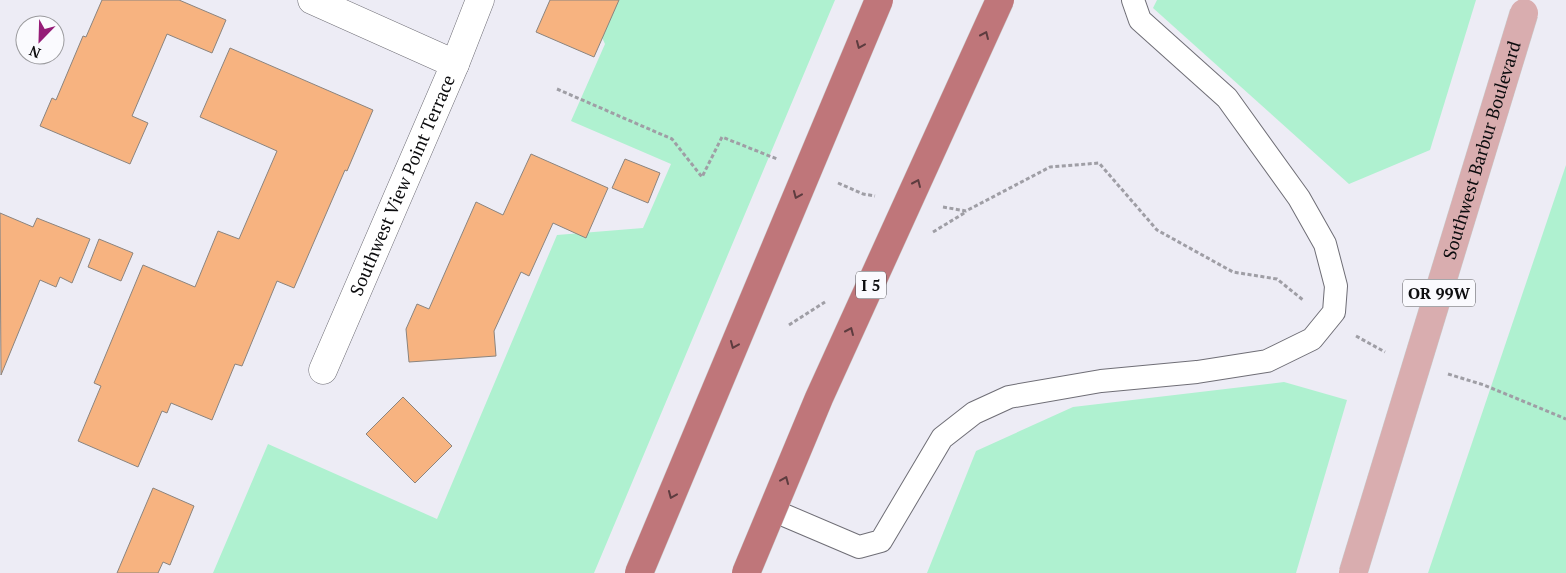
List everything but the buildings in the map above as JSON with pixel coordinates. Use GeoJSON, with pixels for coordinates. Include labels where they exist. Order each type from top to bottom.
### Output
{"type":"FeatureCollection","features":[{"type":"Feature","properties":{"kind":"highway"},"geometry":{"type":"LineString","coordinates":[[639,573],[879,0]]}},
{"type":"Feature","properties":{"kind":"highway","name":"I 5"},"geometry":{"type":"LineString","coordinates":[[746,573],[819,398],[1000,0]]}},
{"type":"Feature","properties":{"kind":"main road","name":"Southwest Barbur Boulevard"},"geometry":{"type":"LineString","coordinates":[[1353,573],[1524,13]]}},
{"type":"Feature","properties":{"kind":"street"},"geometry":{"type":"LineString","coordinates":[[312,0],[455,64]]}},
{"type":"Feature","properties":{"kind":"street","name":"Southwest View Point Terrace"},"geometry":{"type":"LineString","coordinates":[[323,370],[455,64],[480,0]]}},
{"type":"Feature","properties":{"kind":"lane"},"geometry":{"type":"LineString","coordinates":[[772,510],[859,547],[881,541],[942,438],[974,413],[1009,397],[1101,381],[1197,372],[1267,361],[1312,339],[1334,312],[1336,286],[1325,244],[1299,198],[1227,98],[1140,20],[1133,0]]}},
{"type":"Feature","properties":{"kind":"path"},"geometry":{"type":"LineString","coordinates":[[557,89],[672,139],[702,177],[722,136],[784,162]]}},
{"type":"Feature","properties":{"kind":"path"},"geometry":{"type":"LineString","coordinates":[[938,206],[966,211],[1050,167],[1099,163],[1158,230],[1233,272],[1277,280],[1308,305]]}},
{"type":"Feature","properties":{"kind":"path"},"geometry":{"type":"LineString","coordinates":[[837,183],[864,194],[882,197]]}},
{"type":"Feature","properties":{"kind":"path"},"geometry":{"type":"LineString","coordinates":[[1439,371],[1484,385],[1566,419]]}},
{"type":"Feature","properties":{"kind":"green space"},"geometry":{"type":"Polygon","coordinates":[[[585,0],[835,0],[594,573],[213,573],[268,444],[437,519],[557,235],[643,228],[671,164],[571,121],[605,44],[585,0]]]}},
{"type":"Feature","properties":{"kind":"green space"},"geometry":{"type":"Polygon","coordinates":[[[1157,0],[1476,0],[1430,150],[1349,184],[1153,8],[1157,0]]]}},
{"type":"Feature","properties":{"kind":"green space"},"geometry":{"type":"Polygon","coordinates":[[[1566,165],[1566,573],[1428,573],[1566,165]]]}},
{"type":"Feature","properties":{"kind":"green space"},"geometry":{"type":"Polygon","coordinates":[[[1284,382],[1347,400],[1296,573],[927,573],[976,451],[1073,407],[1284,382]]]}}]}
